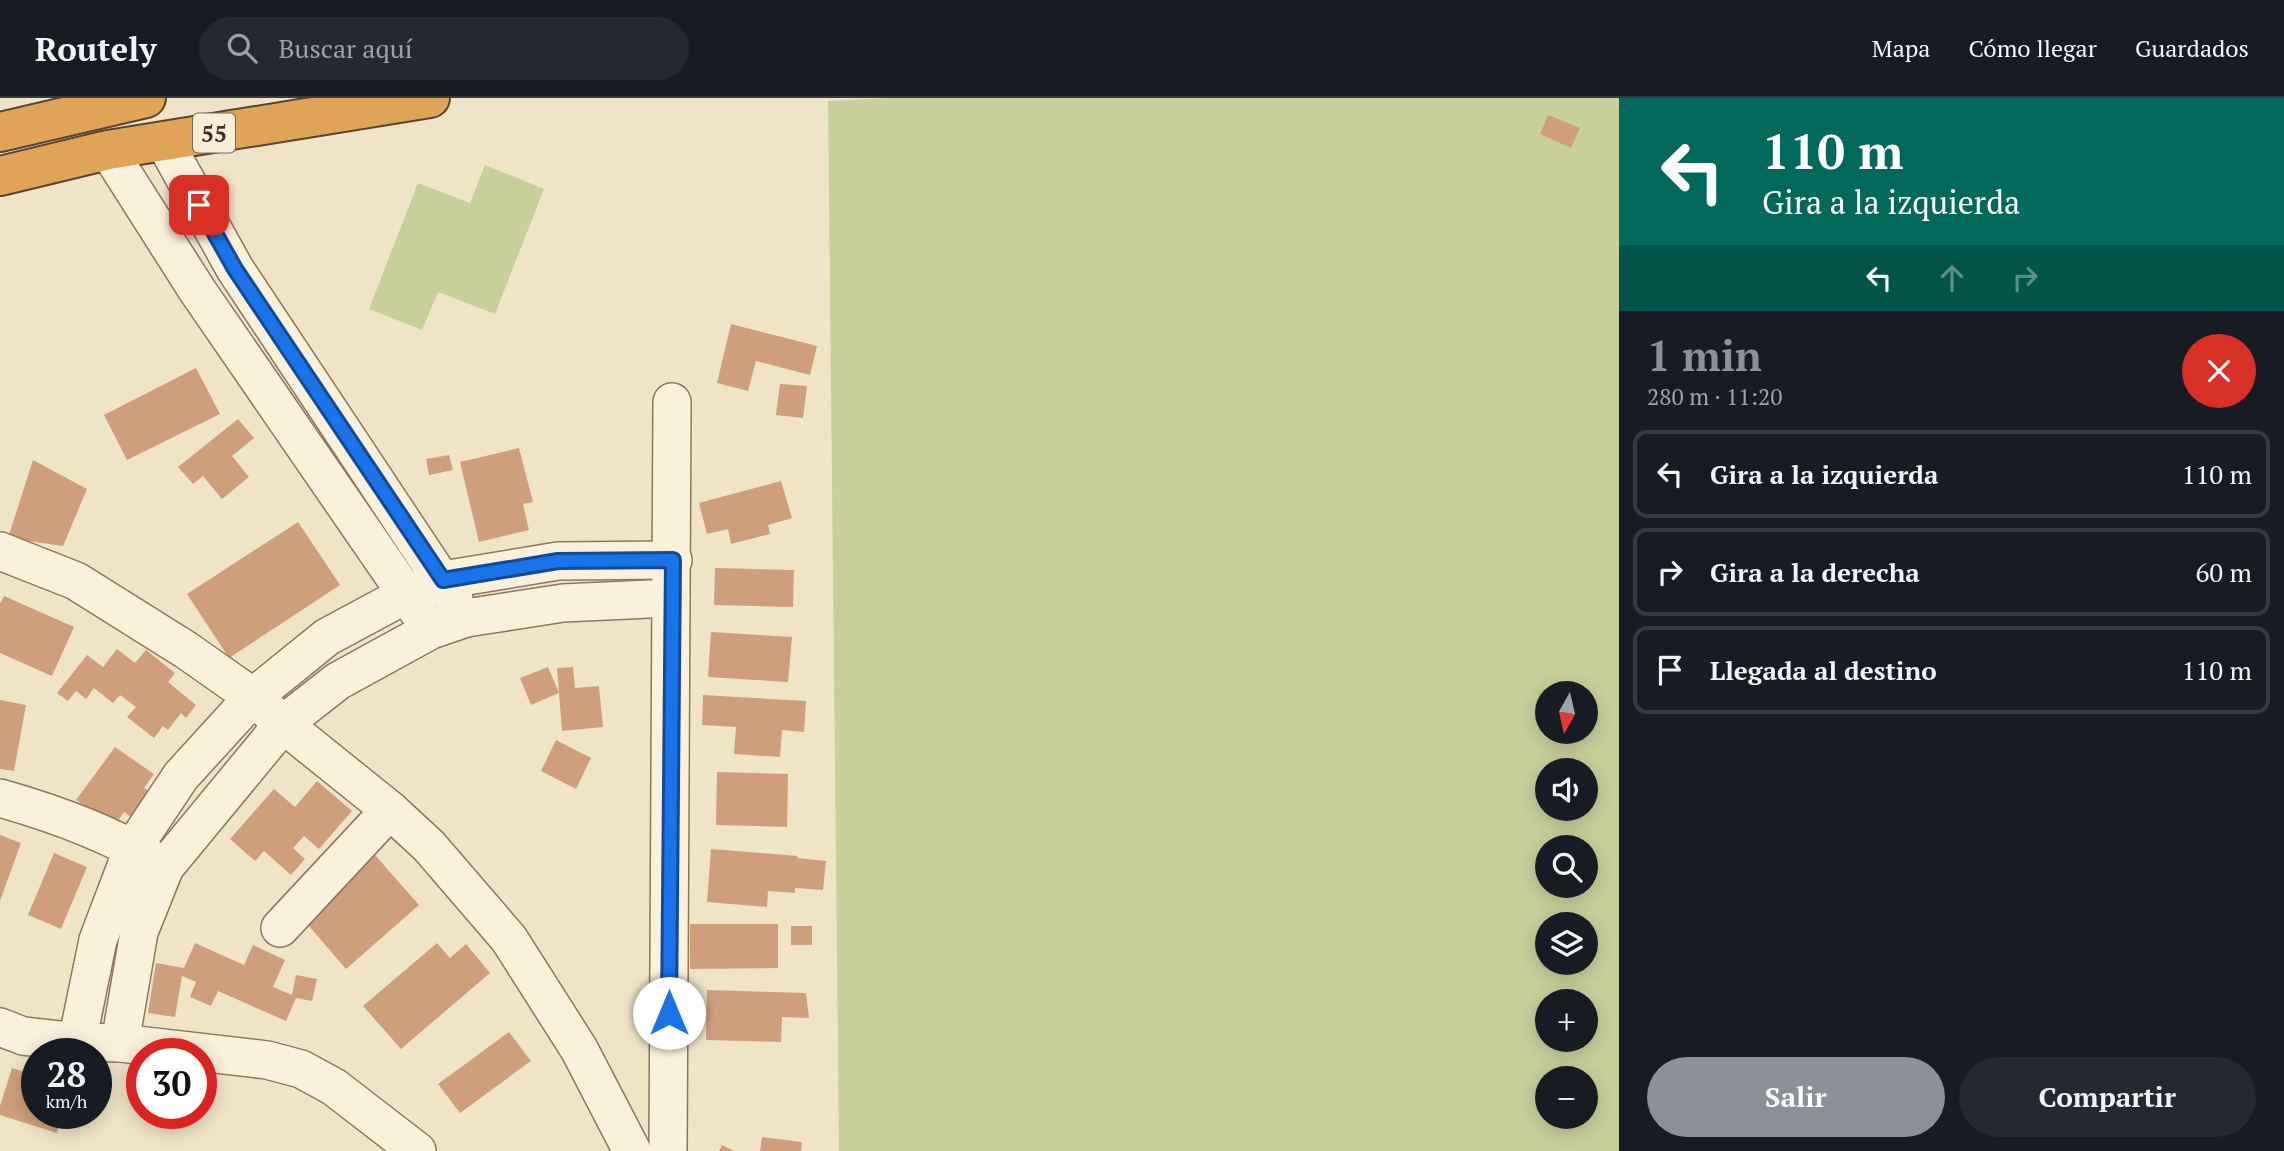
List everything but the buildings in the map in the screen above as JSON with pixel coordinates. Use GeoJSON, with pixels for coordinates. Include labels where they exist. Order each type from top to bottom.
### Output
{"type":"FeatureCollection","features":[{"type":"Feature","properties":{"kind":"highway"},"geometry":{"type":"LineString","coordinates":[[0,132],[145,98]]}},
{"type":"Feature","properties":{"kind":"highway","name":"55"},"geometry":{"type":"LineString","coordinates":[[0,176],[108,150],[430,98]]}},
{"type":"Feature","properties":{"kind":"street"},"geometry":{"type":"LineString","coordinates":[[164,141],[235,269],[466,618]]}},
{"type":"Feature","properties":{"kind":"street"},"geometry":{"type":"LineString","coordinates":[[108,150],[197,290],[430,630]]}},
{"type":"Feature","properties":{"kind":"street"},"geometry":{"type":"LineString","coordinates":[[270,396],[305,374]]}},
{"type":"Feature","properties":{"kind":"street"},"geometry":{"type":"LineString","coordinates":[[668,1151],[672,402]]}},
{"type":"Feature","properties":{"kind":"street"},"geometry":{"type":"LineString","coordinates":[[0,551],[76,581],[186,650],[253,697],[390,810],[429,846],[509,939],[579,1049],[632,1151]]}},
{"type":"Feature","properties":{"kind":"street"},"geometry":{"type":"LineString","coordinates":[[79,1038],[98,940],[134,848],[181,776],[253,697],[327,638],[407,594],[443,580],[558,561],[673,560]]}},
{"type":"Feature","properties":{"kind":"street"},"geometry":{"type":"LineString","coordinates":[[120,1043],[139,932],[165,867],[283,724],[338,681],[430,630],[466,618],[563,603],[671,598]]}},
{"type":"Feature","properties":{"kind":"street"},"geometry":{"type":"LineString","coordinates":[[0,798],[37,808],[134,848],[165,867]]}},
{"type":"Feature","properties":{"kind":"street"},"geometry":{"type":"LineString","coordinates":[[279,928],[390,810]]}},
{"type":"Feature","properties":{"kind":"street"},"geometry":{"type":"LineString","coordinates":[[0,1027],[23,1036],[41,1038]]}},
{"type":"Feature","properties":{"kind":"street"},"geometry":{"type":"LineString","coordinates":[[112,1043],[267,1060],[301,1069],[334,1087],[417,1151]]}},
{"type":"Feature","properties":{"kind":"green space"},"geometry":{"type":"Polygon","coordinates":[[[889,98],[1619,98],[1619,1151],[839,1151],[828,101],[889,98]]]}},
{"type":"Feature","properties":{"kind":"green space"},"geometry":{"type":"Polygon","coordinates":[[[485,165],[544,189],[495,314],[438,292],[422,330],[369,309],[418,183],[470,203],[485,165]]]}},
{"type":"Feature","properties":{"kind":"route"},"geometry":{"type":"LineString","coordinates":[[199,205],[235,269],[443,580],[558,561],[673,560],[669,1013]]}}]}
